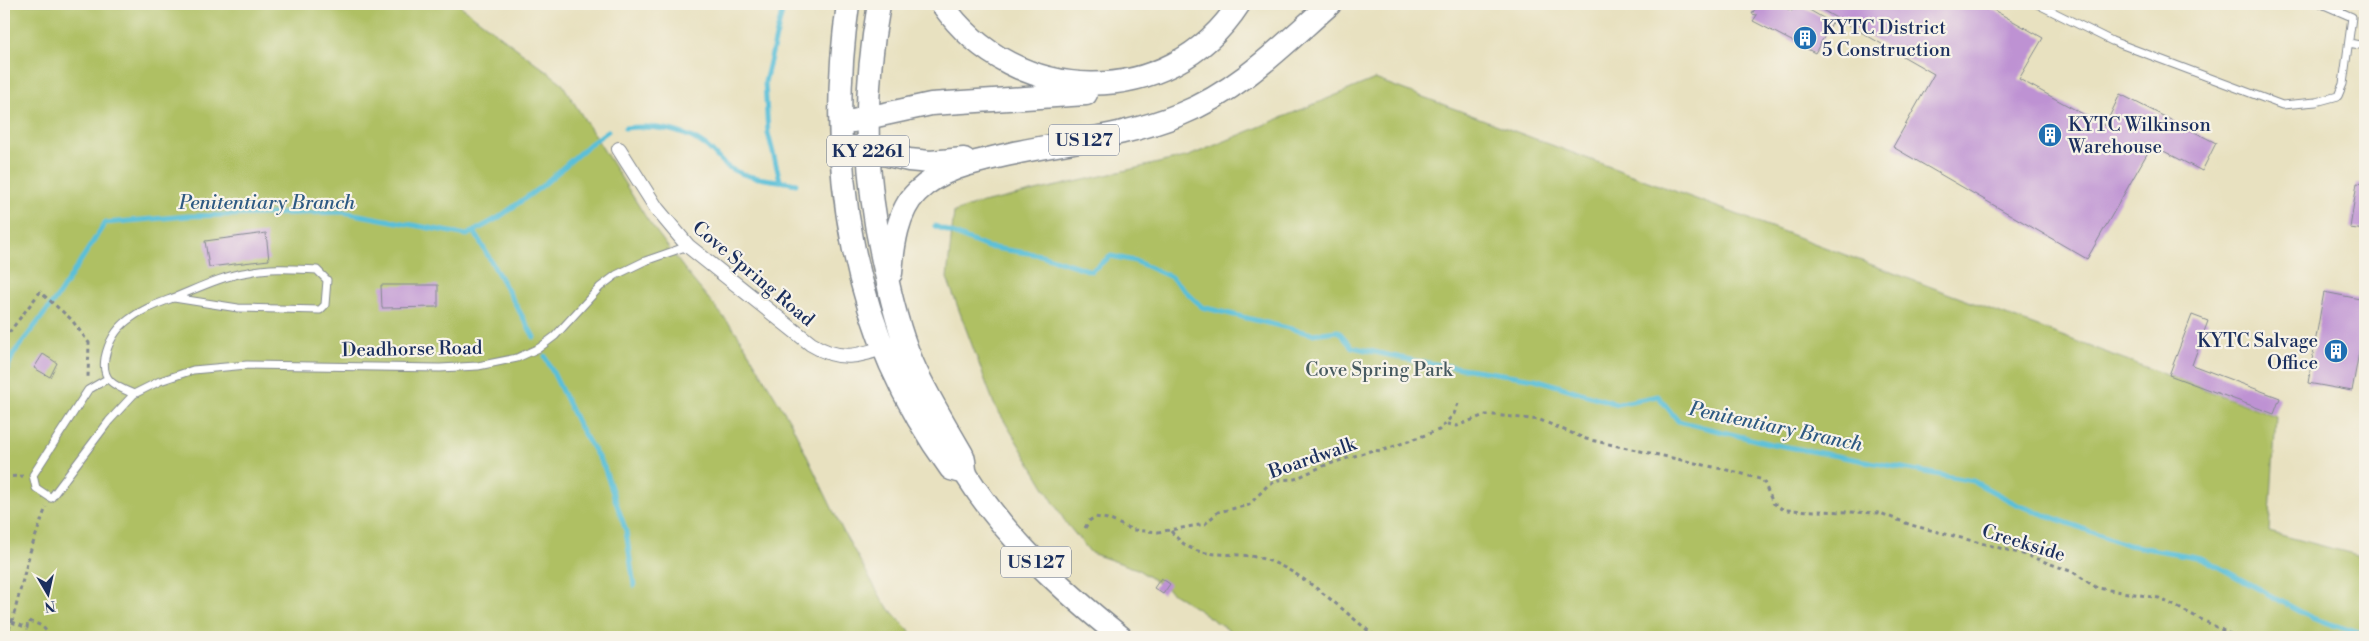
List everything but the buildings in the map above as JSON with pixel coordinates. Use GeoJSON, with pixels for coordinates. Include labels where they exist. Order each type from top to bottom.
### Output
{"type":"FeatureCollection","features":[{"type":"Feature","properties":{"kind":"highway","name":"US 127"},"geometry":{"type":"LineString","coordinates":[[848,4],[842,59],[839,134],[847,218],[856,262],[894,344]]}},
{"type":"Feature","properties":{"kind":"highway","name":"KY 2261"},"geometry":{"type":"LineString","coordinates":[[879,4],[870,57],[866,117],[874,226],[891,297]]}},
{"type":"Feature","properties":{"kind":"highway"},"geometry":{"type":"LineString","coordinates":[[942,4],[968,35],[988,51],[1033,74],[1058,81],[1084,84],[1111,84],[1139,78],[1172,66]]}},
{"type":"Feature","properties":{"kind":"highway"},"geometry":{"type":"LineString","coordinates":[[995,158],[930,162],[909,160],[868,150],[839,134],[866,117],[931,104],[1050,97],[1103,91],[1130,84],[1172,66],[1202,46],[1222,27],[1239,4]]}},
{"type":"Feature","properties":{"kind":"highway","name":"US 127"},"geometry":{"type":"LineString","coordinates":[[1120,637],[1090,613],[1041,567],[1012,536],[966,473],[951,469],[907,398],[894,344],[891,297],[892,260],[895,239],[905,210],[916,192],[932,180],[969,164],[1124,131],[1188,111],[1209,101],[1236,84],[1330,4]]}},
{"type":"Feature","properties":{"kind":"street","name":"Cove Spring Road"},"geometry":{"type":"LineString","coordinates":[[619,149],[657,209],[688,246],[799,335],[822,351],[844,357],[854,357],[894,344]]}},
{"type":"Feature","properties":{"kind":"lane"},"geometry":{"type":"LineString","coordinates":[[2037,4],[2112,41],[2282,105],[2316,102],[2338,96],[2342,84],[2352,17],[2322,4]]}},
{"type":"Feature","properties":{"kind":"lane"},"geometry":{"type":"LineString","coordinates":[[2349,43],[2365,46]]}},
{"type":"Feature","properties":{"kind":"lane","name":"Deadhorse Road"},"geometry":{"type":"LineString","coordinates":[[51,498],[109,421],[134,394],[160,381],[193,370],[247,365],[440,368],[478,366],[517,358],[539,348],[556,336],[600,287],[616,275],[645,261],[688,246]]}},
{"type":"Feature","properties":{"kind":"lane"},"geometry":{"type":"LineString","coordinates":[[134,394],[112,385],[107,379],[104,366],[106,349],[115,333],[128,320],[148,308],[225,276],[250,271],[277,269],[317,270],[327,280],[325,305],[320,310],[238,308],[174,298]]}},
{"type":"Feature","properties":{"kind":"lane"},"geometry":{"type":"LineString","coordinates":[[51,498],[36,488],[33,475],[88,390],[107,379]]}},
{"type":"Feature","properties":{"kind":"path"},"geometry":{"type":"LineString","coordinates":[[4,339],[40,292],[64,313],[89,343],[88,390]]}},
{"type":"Feature","properties":{"kind":"path"},"geometry":{"type":"LineString","coordinates":[[1447,424],[1454,414],[1459,401]]}},
{"type":"Feature","properties":{"kind":"path","name":"Boardwalk"},"geometry":{"type":"LineString","coordinates":[[1085,528],[1088,521],[1095,517],[1108,519],[1134,530],[1171,531],[1205,524],[1218,512],[1249,504],[1267,486],[1278,480],[1295,479],[1323,466],[1373,450],[1381,451],[1439,430],[1447,424],[1457,426],[1484,415],[1540,420],[1586,439],[1736,472],[1763,480],[1773,503],[1784,510]]}},
{"type":"Feature","properties":{"kind":"path"},"geometry":{"type":"LineString","coordinates":[[4,477],[33,475]]}},
{"type":"Feature","properties":{"kind":"path"},"geometry":{"type":"LineString","coordinates":[[6,636],[12,622],[30,552],[51,498]]}},
{"type":"Feature","properties":{"kind":"path","name":"Creekside"},"geometry":{"type":"LineString","coordinates":[[1784,510],[1880,513],[1911,525],[2023,554],[2073,572],[2098,588],[2159,598],[2236,637]]}},
{"type":"Feature","properties":{"kind":"path"},"geometry":{"type":"LineString","coordinates":[[1171,531],[1181,544],[1199,553],[1231,553],[1257,557],[1300,576],[1376,637]]}},
{"type":"Feature","properties":{"kind":"path"},"geometry":{"type":"LineString","coordinates":[[12,622],[27,628],[28,621],[39,624],[45,628],[49,637]]}},
{"type":"Feature","properties":{"kind":"green space"},"geometry":{"type":"Polygon","coordinates":[[[4,4],[458,4],[561,82],[647,219],[692,279],[737,333],[791,423],[843,531],[884,603],[915,637],[4,637],[4,4]]]}},
{"type":"Feature","properties":{"kind":"green space","name":"Cove Spring Park"},"geometry":{"type":"Polygon","coordinates":[[[1375,79],[2276,416],[2269,532],[2365,557],[2365,637],[1239,637],[1137,569],[1091,553],[1066,523],[994,404],[947,278],[954,212],[974,205],[1189,156],[1375,79]]]}},
{"type":"Feature","properties":{"kind":"waterway"},"geometry":{"type":"LineString","coordinates":[[780,180],[768,133],[765,82],[784,4]]}},
{"type":"Feature","properties":{"kind":"waterway","name":"Penitentiary Branch"},"geometry":{"type":"LineString","coordinates":[[625,128],[647,127],[677,132],[697,140],[706,146],[725,165],[736,171],[753,177],[796,184]]}},
{"type":"Feature","properties":{"kind":"waterway","name":"Penitentiary Branch"},"geometry":{"type":"LineString","coordinates":[[4,376],[14,353],[58,296],[105,223],[188,216],[343,212],[467,235],[498,218],[542,186],[590,144],[608,131]]}},
{"type":"Feature","properties":{"kind":"waterway","name":"Penitentiary Branch"},"geometry":{"type":"LineString","coordinates":[[935,226],[987,247],[1041,255],[1091,271],[1111,256],[1135,261],[1171,277],[1202,307],[1312,334],[1338,331],[1352,347],[1415,361],[1535,379],[1617,404],[1658,396],[1678,421],[1772,444],[1973,481],[2018,505],[2128,545],[2202,558],[2312,618],[2365,635]]}},
{"type":"Feature","properties":{"kind":"waterway"},"geometry":{"type":"LineString","coordinates":[[474,231],[534,337]]}},
{"type":"Feature","properties":{"kind":"waterway"},"geometry":{"type":"LineString","coordinates":[[545,356],[578,424],[604,467],[626,531],[634,586]]}},
{"type":"Feature","properties":{"kind":"place","name":"KYTC District 5 Construction"},"geometry":{"type":"Point","coordinates":[1805,38]}},
{"type":"Feature","properties":{"kind":"place","name":"KYTC Wilkinson Warehouse"},"geometry":{"type":"Point","coordinates":[2050,135]}},
{"type":"Feature","properties":{"kind":"place","name":"KYTC Salvage Office"},"geometry":{"type":"Point","coordinates":[2336,351]}}]}
